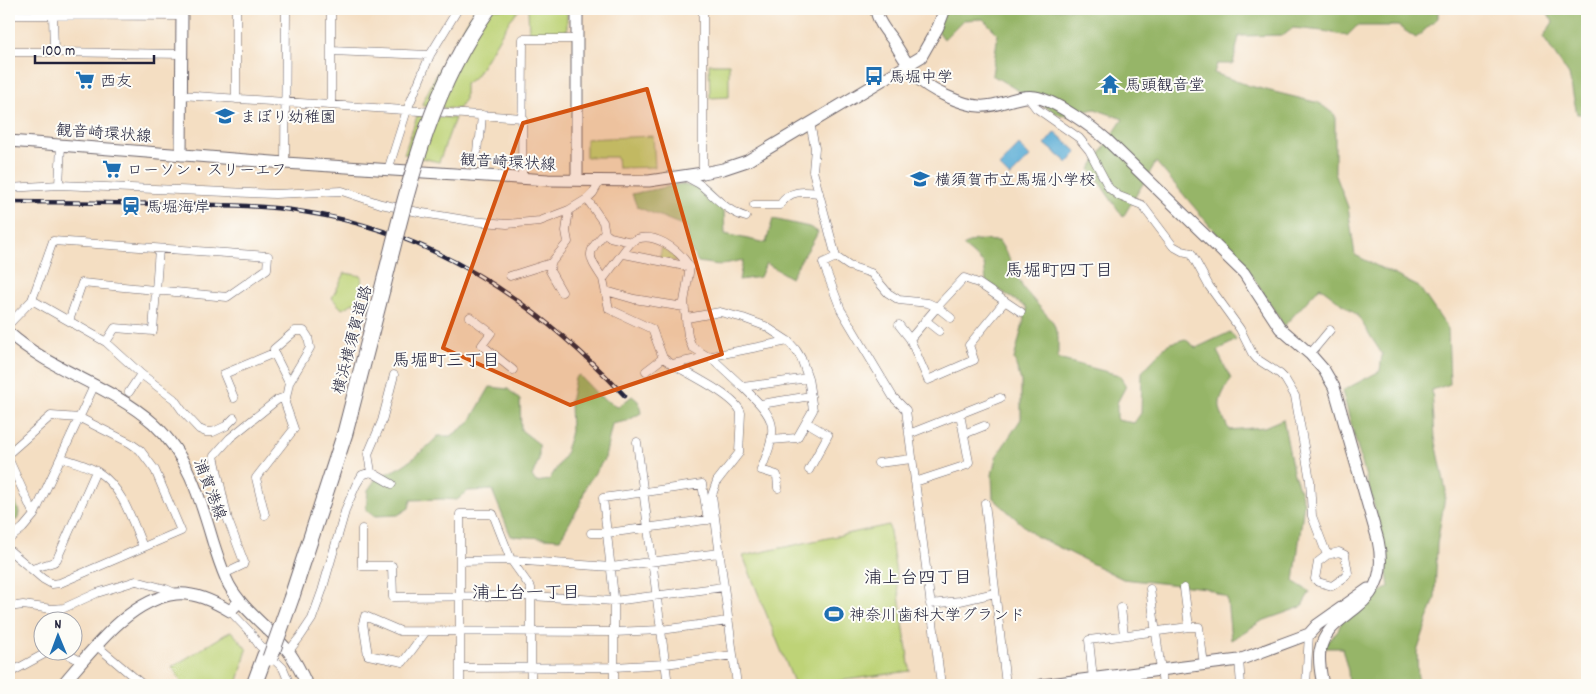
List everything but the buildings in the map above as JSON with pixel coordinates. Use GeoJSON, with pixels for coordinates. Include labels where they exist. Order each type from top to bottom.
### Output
{"type":"FeatureCollection","features":[{"type":"Feature","properties":{"kind":"highway","name":"横浜横須賀道路"},"geometry":{"type":"LineString","coordinates":[[380,290],[405,182],[422,125],[443,75],[458,47],[483,9]]}},
{"type":"Feature","properties":{"kind":"highway","name":"横浜横須賀道路"},"geometry":{"type":"LineString","coordinates":[[259,685],[290,596],[333,454],[427,127],[454,64],[488,9]]}},
{"type":"Feature","properties":{"kind":"highway","name":"横浜横須賀道路"},"geometry":{"type":"LineString","coordinates":[[254,685],[268,657]]}},
{"type":"Feature","properties":{"kind":"street"},"geometry":{"type":"LineString","coordinates":[[236,9],[236,99]]}},
{"type":"Feature","properties":{"kind":"street"},"geometry":{"type":"LineString","coordinates":[[285,163],[286,9]]}},
{"type":"Feature","properties":{"kind":"street"},"geometry":{"type":"LineString","coordinates":[[330,105],[331,9]]}},
{"type":"Feature","properties":{"kind":"street"},"geometry":{"type":"LineString","coordinates":[[388,170],[407,110],[430,55],[458,9]]}},
{"type":"Feature","properties":{"kind":"street"},"geometry":{"type":"LineString","coordinates":[[577,9],[577,180]]}},
{"type":"Feature","properties":{"kind":"street"},"geometry":{"type":"LineString","coordinates":[[703,9],[703,173]]}},
{"type":"Feature","properties":{"kind":"street"},"geometry":{"type":"LineString","coordinates":[[876,9],[880,21],[918,79],[940,92],[969,105],[990,106],[1027,96],[1037,97],[1095,130],[1108,140],[1244,273],[1280,328],[1310,354],[1324,370],[1334,387],[1365,493],[1380,552],[1380,573],[1375,585],[1357,608],[1330,629],[1323,641],[1319,663],[1323,685]]}},
{"type":"Feature","properties":{"kind":"street","name":"観音崎環状線"},"geometry":{"type":"LineString","coordinates":[[9,141],[285,163],[522,179],[649,181],[685,176],[747,161],[880,80],[909,65],[921,57],[930,44],[945,9]]}},
{"type":"Feature","properties":{"kind":"street"},"geometry":{"type":"LineString","coordinates":[[9,15],[182,12],[181,155]]}},
{"type":"Feature","properties":{"kind":"street"},"geometry":{"type":"LineString","coordinates":[[53,15],[54,52]]}},
{"type":"Feature","properties":{"kind":"street"},"geometry":{"type":"LineString","coordinates":[[522,179],[523,39],[577,40]]}},
{"type":"Feature","properties":{"kind":"street"},"geometry":{"type":"LineString","coordinates":[[331,51],[430,55]]}},
{"type":"Feature","properties":{"kind":"street"},"geometry":{"type":"LineString","coordinates":[[9,52],[182,54]]}},
{"type":"Feature","properties":{"kind":"street"},"geometry":{"type":"LineString","coordinates":[[181,96],[522,118]]}},
{"type":"Feature","properties":{"kind":"street"},"geometry":{"type":"LineString","coordinates":[[1027,96],[1036,108],[1079,138],[1089,150],[1109,188],[1120,196],[1142,205],[1174,246],[1182,251],[1191,253],[1209,286],[1240,329],[1252,353],[1257,359],[1285,379],[1295,396],[1310,480],[1312,516],[1327,555]]}},
{"type":"Feature","properties":{"kind":"street"},"geometry":{"type":"LineString","coordinates":[[477,152],[482,115]]}},
{"type":"Feature","properties":{"kind":"street"},"geometry":{"type":"LineString","coordinates":[[810,123],[815,148],[814,171],[836,257],[849,266],[871,274],[888,293],[899,300],[928,303],[937,307],[951,318]]}},
{"type":"Feature","properties":{"kind":"street"},"geometry":{"type":"LineString","coordinates":[[59,185],[61,145]]}},
{"type":"Feature","properties":{"kind":"street"},"geometry":{"type":"LineString","coordinates":[[685,176],[693,182],[700,184],[729,209],[746,216]]}},
{"type":"Feature","properties":{"kind":"street"},"geometry":{"type":"LineString","coordinates":[[9,188],[59,185],[275,194],[342,191],[381,204],[423,213],[471,222],[507,224],[540,221],[569,210],[588,199],[594,193],[600,181]]}},
{"type":"Feature","properties":{"kind":"street"},"geometry":{"type":"LineString","coordinates":[[754,205],[780,204],[785,197],[801,191],[819,193]]}},
{"type":"Feature","properties":{"kind":"street"},"geometry":{"type":"LineString","coordinates":[[588,199],[603,222],[605,233],[610,237],[632,242]]}},
{"type":"Feature","properties":{"kind":"street"},"geometry":{"type":"LineString","coordinates":[[562,292],[550,271],[551,263],[568,242],[566,231],[569,210]]}},
{"type":"Feature","properties":{"kind":"street"},"geometry":{"type":"LineString","coordinates":[[605,233],[591,248],[591,255],[592,262],[603,279],[609,309],[652,329],[663,358],[712,386],[740,408],[740,450],[713,489],[711,520]]}},
{"type":"Feature","properties":{"kind":"street"},"geometry":{"type":"LineString","coordinates":[[603,279],[636,238],[652,237],[665,244],[685,260],[690,267],[684,307],[688,336],[692,347],[715,361],[761,404],[769,415],[772,422],[771,440],[761,470],[777,475],[778,488]]}},
{"type":"Feature","properties":{"kind":"street"},"geometry":{"type":"LineString","coordinates":[[9,324],[32,300],[53,241],[268,256],[267,269],[228,297],[82,283],[69,321]]}},
{"type":"Feature","properties":{"kind":"street"},"geometry":{"type":"LineString","coordinates":[[106,342],[115,328],[154,331],[159,249]]}},
{"type":"Feature","properties":{"kind":"street"},"geometry":{"type":"LineString","coordinates":[[624,254],[690,267]]}},
{"type":"Feature","properties":{"kind":"street"},"geometry":{"type":"LineString","coordinates":[[836,257],[823,263],[841,310],[892,397],[906,410],[941,685]]}},
{"type":"Feature","properties":{"kind":"street"},"geometry":{"type":"LineString","coordinates":[[510,276],[551,263]]}},
{"type":"Feature","properties":{"kind":"street"},"geometry":{"type":"LineString","coordinates":[[910,339],[964,278],[978,283],[1021,312]]}},
{"type":"Feature","properties":{"kind":"street"},"geometry":{"type":"LineString","coordinates":[[606,291],[634,299],[684,307]]}},
{"type":"Feature","properties":{"kind":"street"},"geometry":{"type":"LineString","coordinates":[[32,300],[106,342],[141,374],[174,399],[199,429],[213,432],[234,418]]}},
{"type":"Feature","properties":{"kind":"street"},"geometry":{"type":"LineString","coordinates":[[899,325],[910,339],[928,380],[974,360],[969,345],[1005,301]]}},
{"type":"Feature","properties":{"kind":"street"},"geometry":{"type":"LineString","coordinates":[[687,318],[720,312],[765,326],[788,341],[801,358],[808,378],[813,410],[797,438],[771,440]]}},
{"type":"Feature","properties":{"kind":"street"},"geometry":{"type":"LineString","coordinates":[[470,317],[491,333],[482,345],[513,370]]}},
{"type":"Feature","properties":{"kind":"street"},"geometry":{"type":"LineString","coordinates":[[925,320],[939,331]]}},
{"type":"Feature","properties":{"kind":"street"},"geometry":{"type":"LineString","coordinates":[[1310,354],[1330,330]]}},
{"type":"Feature","properties":{"kind":"street"},"geometry":{"type":"LineString","coordinates":[[265,515],[256,478],[294,429],[285,398],[288,383],[310,348],[308,337],[304,331],[295,331],[274,349],[274,353],[288,383]]}},
{"type":"Feature","properties":{"kind":"street","name":"浦賀港線"},"geometry":{"type":"LineString","coordinates":[[9,333],[43,360],[137,411],[152,423],[176,449],[186,464],[195,484],[224,574],[239,602],[288,652],[307,685]]}},
{"type":"Feature","properties":{"kind":"street"},"geometry":{"type":"LineString","coordinates":[[672,364],[788,341]]}},
{"type":"Feature","properties":{"kind":"street"},"geometry":{"type":"LineString","coordinates":[[234,398],[224,374],[274,353]]}},
{"type":"Feature","properties":{"kind":"street"},"geometry":{"type":"LineString","coordinates":[[646,370],[663,358]]}},
{"type":"Feature","properties":{"kind":"street"},"geometry":{"type":"LineString","coordinates":[[129,392],[141,374]]}},
{"type":"Feature","properties":{"kind":"street"},"geometry":{"type":"LineString","coordinates":[[371,472],[368,454],[386,419],[394,374]]}},
{"type":"Feature","properties":{"kind":"street"},"geometry":{"type":"LineString","coordinates":[[743,387],[808,378]]}},
{"type":"Feature","properties":{"kind":"street"},"geometry":{"type":"LineString","coordinates":[[9,540],[23,528],[34,514],[62,458],[94,386]]}},
{"type":"Feature","properties":{"kind":"street"},"geometry":{"type":"LineString","coordinates":[[761,404],[811,396]]}},
{"type":"Feature","properties":{"kind":"street"},"geometry":{"type":"LineString","coordinates":[[224,574],[240,568],[244,562],[228,520],[214,456],[230,438],[277,400],[285,398]]}},
{"type":"Feature","properties":{"kind":"street"},"geometry":{"type":"LineString","coordinates":[[909,434],[1000,398]]}},
{"type":"Feature","properties":{"kind":"street"},"geometry":{"type":"LineString","coordinates":[[915,482],[968,465],[960,414]]}},
{"type":"Feature","properties":{"kind":"street"},"geometry":{"type":"LineString","coordinates":[[9,453],[51,416],[80,418],[140,450],[155,470],[181,531],[60,583],[52,584],[43,579],[9,550]]}},
{"type":"Feature","properties":{"kind":"street"},"geometry":{"type":"LineString","coordinates":[[806,422],[828,435],[809,470]]}},
{"type":"Feature","properties":{"kind":"street"},"geometry":{"type":"LineString","coordinates":[[964,434],[984,426]]}},
{"type":"Feature","properties":{"kind":"street"},"geometry":{"type":"LineString","coordinates":[[220,429],[230,438]]}},
{"type":"Feature","properties":{"kind":"street"},"geometry":{"type":"LineString","coordinates":[[637,442],[668,685]]}},
{"type":"Feature","properties":{"kind":"street"},"geometry":{"type":"LineString","coordinates":[[62,458],[103,475],[120,495],[143,547]]}},
{"type":"Feature","properties":{"kind":"street"},"geometry":{"type":"LineString","coordinates":[[878,463],[912,459]]}},
{"type":"Feature","properties":{"kind":"street"},"geometry":{"type":"LineString","coordinates":[[9,460],[34,514]]}},
{"type":"Feature","properties":{"kind":"street"},"geometry":{"type":"LineString","coordinates":[[32,569],[54,562],[57,559],[96,471]]}},
{"type":"Feature","properties":{"kind":"street"},"geometry":{"type":"LineString","coordinates":[[288,652],[312,619],[346,508],[362,475],[371,472],[392,484]]}},
{"type":"Feature","properties":{"kind":"street"},"geometry":{"type":"LineString","coordinates":[[614,685],[614,601],[603,498],[702,484],[719,553],[737,685]]}},
{"type":"Feature","properties":{"kind":"street"},"geometry":{"type":"LineString","coordinates":[[985,503],[1006,685]]}},
{"type":"Feature","properties":{"kind":"street"},"geometry":{"type":"LineString","coordinates":[[460,685],[460,514],[493,514],[510,560],[530,588],[531,685]]}},
{"type":"Feature","properties":{"kind":"street"},"geometry":{"type":"LineString","coordinates":[[591,533],[607,533],[711,520]]}},
{"type":"Feature","properties":{"kind":"street"},"geometry":{"type":"LineString","coordinates":[[362,529],[362,566],[392,566],[393,596],[531,596],[614,601],[724,586]]}},
{"type":"Feature","properties":{"kind":"street"},"geometry":{"type":"LineString","coordinates":[[1339,552],[1345,555],[1348,572],[1345,577],[1332,586],[1318,582],[1316,579],[1318,562],[1327,555],[1339,552]]}},
{"type":"Feature","properties":{"kind":"street"},"geometry":{"type":"LineString","coordinates":[[460,561],[510,560],[611,567],[719,553]]}},
{"type":"Feature","properties":{"kind":"street"},"geometry":{"type":"LineString","coordinates":[[9,607],[24,605],[52,609],[64,608],[97,593],[136,581],[177,594],[205,599],[230,611],[283,668],[290,685]]}},
{"type":"Feature","properties":{"kind":"street"},"geometry":{"type":"LineString","coordinates":[[1042,685],[1087,681],[1239,660],[1309,634],[1317,625],[1375,585]]}},
{"type":"Feature","properties":{"kind":"street"},"geometry":{"type":"LineString","coordinates":[[1184,588],[1190,627]]}},
{"type":"Feature","properties":{"kind":"street"},"geometry":{"type":"LineString","coordinates":[[1150,589],[1163,685]]}},
{"type":"Feature","properties":{"kind":"street"},"geometry":{"type":"LineString","coordinates":[[930,604],[960,601],[995,593]]}},
{"type":"Feature","properties":{"kind":"street"},"geometry":{"type":"LineString","coordinates":[[62,685],[121,622],[134,612],[161,598],[177,594]]}},
{"type":"Feature","properties":{"kind":"street"},"geometry":{"type":"LineString","coordinates":[[230,611],[239,602]]}},
{"type":"Feature","properties":{"kind":"street"},"geometry":{"type":"LineString","coordinates":[[1121,608],[1124,636]]}},
{"type":"Feature","properties":{"kind":"street"},"geometry":{"type":"LineString","coordinates":[[426,631],[403,662],[368,655],[363,623],[365,616],[400,631],[426,631],[460,631],[531,632],[614,632],[661,630],[728,621]]}},
{"type":"Feature","properties":{"kind":"street"},"geometry":{"type":"LineString","coordinates":[[1087,681],[1089,640],[1199,627],[1204,665]]}},
{"type":"Feature","properties":{"kind":"street"},"geometry":{"type":"LineString","coordinates":[[1306,685],[1309,634]]}},
{"type":"Feature","properties":{"kind":"street"},"geometry":{"type":"LineString","coordinates":[[97,646],[143,685]]}},
{"type":"Feature","properties":{"kind":"street"},"geometry":{"type":"LineString","coordinates":[[460,668],[614,667],[665,664],[733,655]]}},
{"type":"Feature","properties":{"kind":"street"},"geometry":{"type":"LineString","coordinates":[[9,675],[32,660]]}},
{"type":"Feature","properties":{"kind":"street"},"geometry":{"type":"LineString","coordinates":[[1239,660],[1241,685]]}},
{"type":"Feature","properties":{"kind":"highlighted area"},"geometry":{"type":"Polygon","coordinates":[[[647,89],[722,354],[570,405],[443,348],[523,123],[647,89]]]}},
{"type":"Feature","properties":{"kind":"green space"},"geometry":{"type":"Polygon","coordinates":[[[475,9],[520,9],[510,20],[476,76],[465,84],[465,99],[458,109],[423,106],[422,104],[442,63],[475,9]]]}},
{"type":"Feature","properties":{"kind":"green space"},"geometry":{"type":"Polygon","coordinates":[[[528,9],[567,9],[567,33],[529,33],[528,9]]]}},
{"type":"Feature","properties":{"kind":"green space"},"geometry":{"type":"Polygon","coordinates":[[[943,9],[1438,9],[1438,18],[1416,38],[1398,26],[1357,26],[1347,36],[1293,28],[1284,35],[1239,36],[1233,64],[1217,64],[1214,73],[1250,86],[1319,103],[1335,115],[1335,173],[1348,207],[1355,255],[1419,287],[1448,329],[1450,384],[1432,390],[1435,437],[1446,491],[1437,544],[1435,598],[1417,652],[1418,685],[1349,685],[1348,671],[1342,648],[1321,648],[1338,631],[1345,611],[1389,587],[1381,531],[1342,391],[1380,371],[1382,354],[1357,315],[1320,287],[1284,326],[1254,278],[1156,162],[1123,217],[1090,169],[1123,119],[1095,109],[1061,116],[992,75],[998,34],[983,19],[963,20],[944,39],[935,27],[943,9]]]}},
{"type":"Feature","properties":{"kind":"green space"},"geometry":{"type":"Polygon","coordinates":[[[1545,9],[1587,9],[1587,114],[1577,114],[1569,75],[1543,37],[1553,22],[1545,9]]]}},
{"type":"Feature","properties":{"kind":"green space"},"geometry":{"type":"Polygon","coordinates":[[[709,64],[729,64],[729,97],[710,98],[709,64]]]}},
{"type":"Feature","properties":{"kind":"green space"},"geometry":{"type":"Polygon","coordinates":[[[417,116],[455,118],[439,162],[404,154],[417,116]]]}},
{"type":"Feature","properties":{"kind":"green space"},"geometry":{"type":"Polygon","coordinates":[[[653,136],[655,167],[618,168],[617,157],[586,157],[586,139],[653,136]]]}},
{"type":"Feature","properties":{"kind":"green space"},"geometry":{"type":"Polygon","coordinates":[[[681,184],[709,191],[724,213],[725,234],[766,243],[773,219],[809,227],[818,232],[791,278],[766,263],[760,277],[739,280],[743,260],[719,265],[698,262],[689,246],[687,227],[637,207],[632,194],[681,184]]]}},
{"type":"Feature","properties":{"kind":"green space"},"geometry":{"type":"Polygon","coordinates":[[[975,240],[999,241],[1023,288],[1053,322],[1058,337],[1058,359],[1119,375],[1126,386],[1117,403],[1117,420],[1134,423],[1141,413],[1142,372],[1168,344],[1185,339],[1196,348],[1230,332],[1236,340],[1217,351],[1231,379],[1220,404],[1222,415],[1229,430],[1264,427],[1283,419],[1293,471],[1304,502],[1294,582],[1310,592],[1301,607],[1262,621],[1231,640],[1227,598],[1206,588],[1123,579],[1034,535],[993,498],[992,475],[996,457],[1021,419],[1021,381],[1014,359],[1027,308],[986,281],[984,264],[963,246],[975,240]]]}},
{"type":"Feature","properties":{"kind":"green space"},"geometry":{"type":"Polygon","coordinates":[[[662,247],[679,261],[659,260],[662,247]]]}},
{"type":"Feature","properties":{"kind":"green space"},"geometry":{"type":"Polygon","coordinates":[[[345,273],[362,276],[361,299],[342,309],[332,298],[345,273]]]}},
{"type":"Feature","properties":{"kind":"green space"},"geometry":{"type":"Polygon","coordinates":[[[579,375],[599,396],[618,407],[632,396],[639,402],[641,413],[627,421],[612,424],[605,458],[586,486],[580,505],[560,539],[511,536],[492,490],[468,491],[457,500],[411,500],[409,508],[398,515],[375,516],[366,510],[368,490],[377,477],[395,470],[410,461],[438,436],[451,436],[469,423],[490,387],[508,389],[520,400],[521,430],[539,444],[539,459],[532,476],[536,482],[549,480],[565,455],[571,431],[570,402],[575,378],[579,375]]]}},
{"type":"Feature","properties":{"kind":"green space"},"geometry":{"type":"Polygon","coordinates":[[[9,481],[19,512],[18,519],[9,523],[9,481]]]}},
{"type":"Feature","properties":{"kind":"green space","name":"神奈川歯科大学グランド"},"geometry":{"type":"Polygon","coordinates":[[[889,525],[910,671],[810,685],[795,685],[743,556],[889,525]]]}},
{"type":"Feature","properties":{"kind":"green space"},"geometry":{"type":"Polygon","coordinates":[[[231,631],[247,649],[237,685],[183,685],[172,667],[231,631]]]}},
{"type":"Feature","properties":{"kind":"water"},"geometry":{"type":"Polygon","coordinates":[[[1055,132],[1077,152],[1068,163],[1045,144],[1055,132]]]}},
{"type":"Feature","properties":{"kind":"water"},"geometry":{"type":"Polygon","coordinates":[[[1019,145],[1030,157],[1010,177],[999,166],[1019,145]]]}},
{"type":"Feature","properties":{"kind":"railway"},"geometry":{"type":"LineString","coordinates":[[9,202],[252,206],[304,212],[352,222],[397,236],[440,254],[480,276],[519,302],[556,330],[625,396]]}},
{"type":"Feature","properties":{"kind":"place","name":"馬堀中学"},"geometry":{"type":"Point","coordinates":[874,76]}},
{"type":"Feature","properties":{"kind":"place","name":"西友"},"geometry":{"type":"Point","coordinates":[85,80]}},
{"type":"Feature","properties":{"kind":"place","name":"馬頭観音堂"},"geometry":{"type":"Point","coordinates":[1110,84]}},
{"type":"Feature","properties":{"kind":"place","name":"まぼり幼稚園"},"geometry":{"type":"Point","coordinates":[225,116]}},
{"type":"Feature","properties":{"kind":"place","name":"ローソン・スリーエフ"},"geometry":{"type":"Point","coordinates":[112,169]}},
{"type":"Feature","properties":{"kind":"place","name":"横須賀市立馬堀小学校"},"geometry":{"type":"Point","coordinates":[920,179]}},
{"type":"Feature","properties":{"kind":"place","name":"馬堀海岸"},"geometry":{"type":"Point","coordinates":[131,206]}},
{"type":"Feature","properties":{"kind":"place","name":"神奈川歯科大学グランド"},"geometry":{"type":"Point","coordinates":[834,614]}},
{"type":"Feature","properties":{"kind":"district","name":"馬堀町四丁目"},"geometry":{"type":"Point","coordinates":[1059,270]}},
{"type":"Feature","properties":{"kind":"district","name":"馬堀町三丁目"},"geometry":{"type":"Point","coordinates":[446,360]}},
{"type":"Feature","properties":{"kind":"district","name":"浦上台四丁目"},"geometry":{"type":"Point","coordinates":[918,577]}},
{"type":"Feature","properties":{"kind":"district","name":"浦上台一丁目"},"geometry":{"type":"Point","coordinates":[526,592]}}]}
